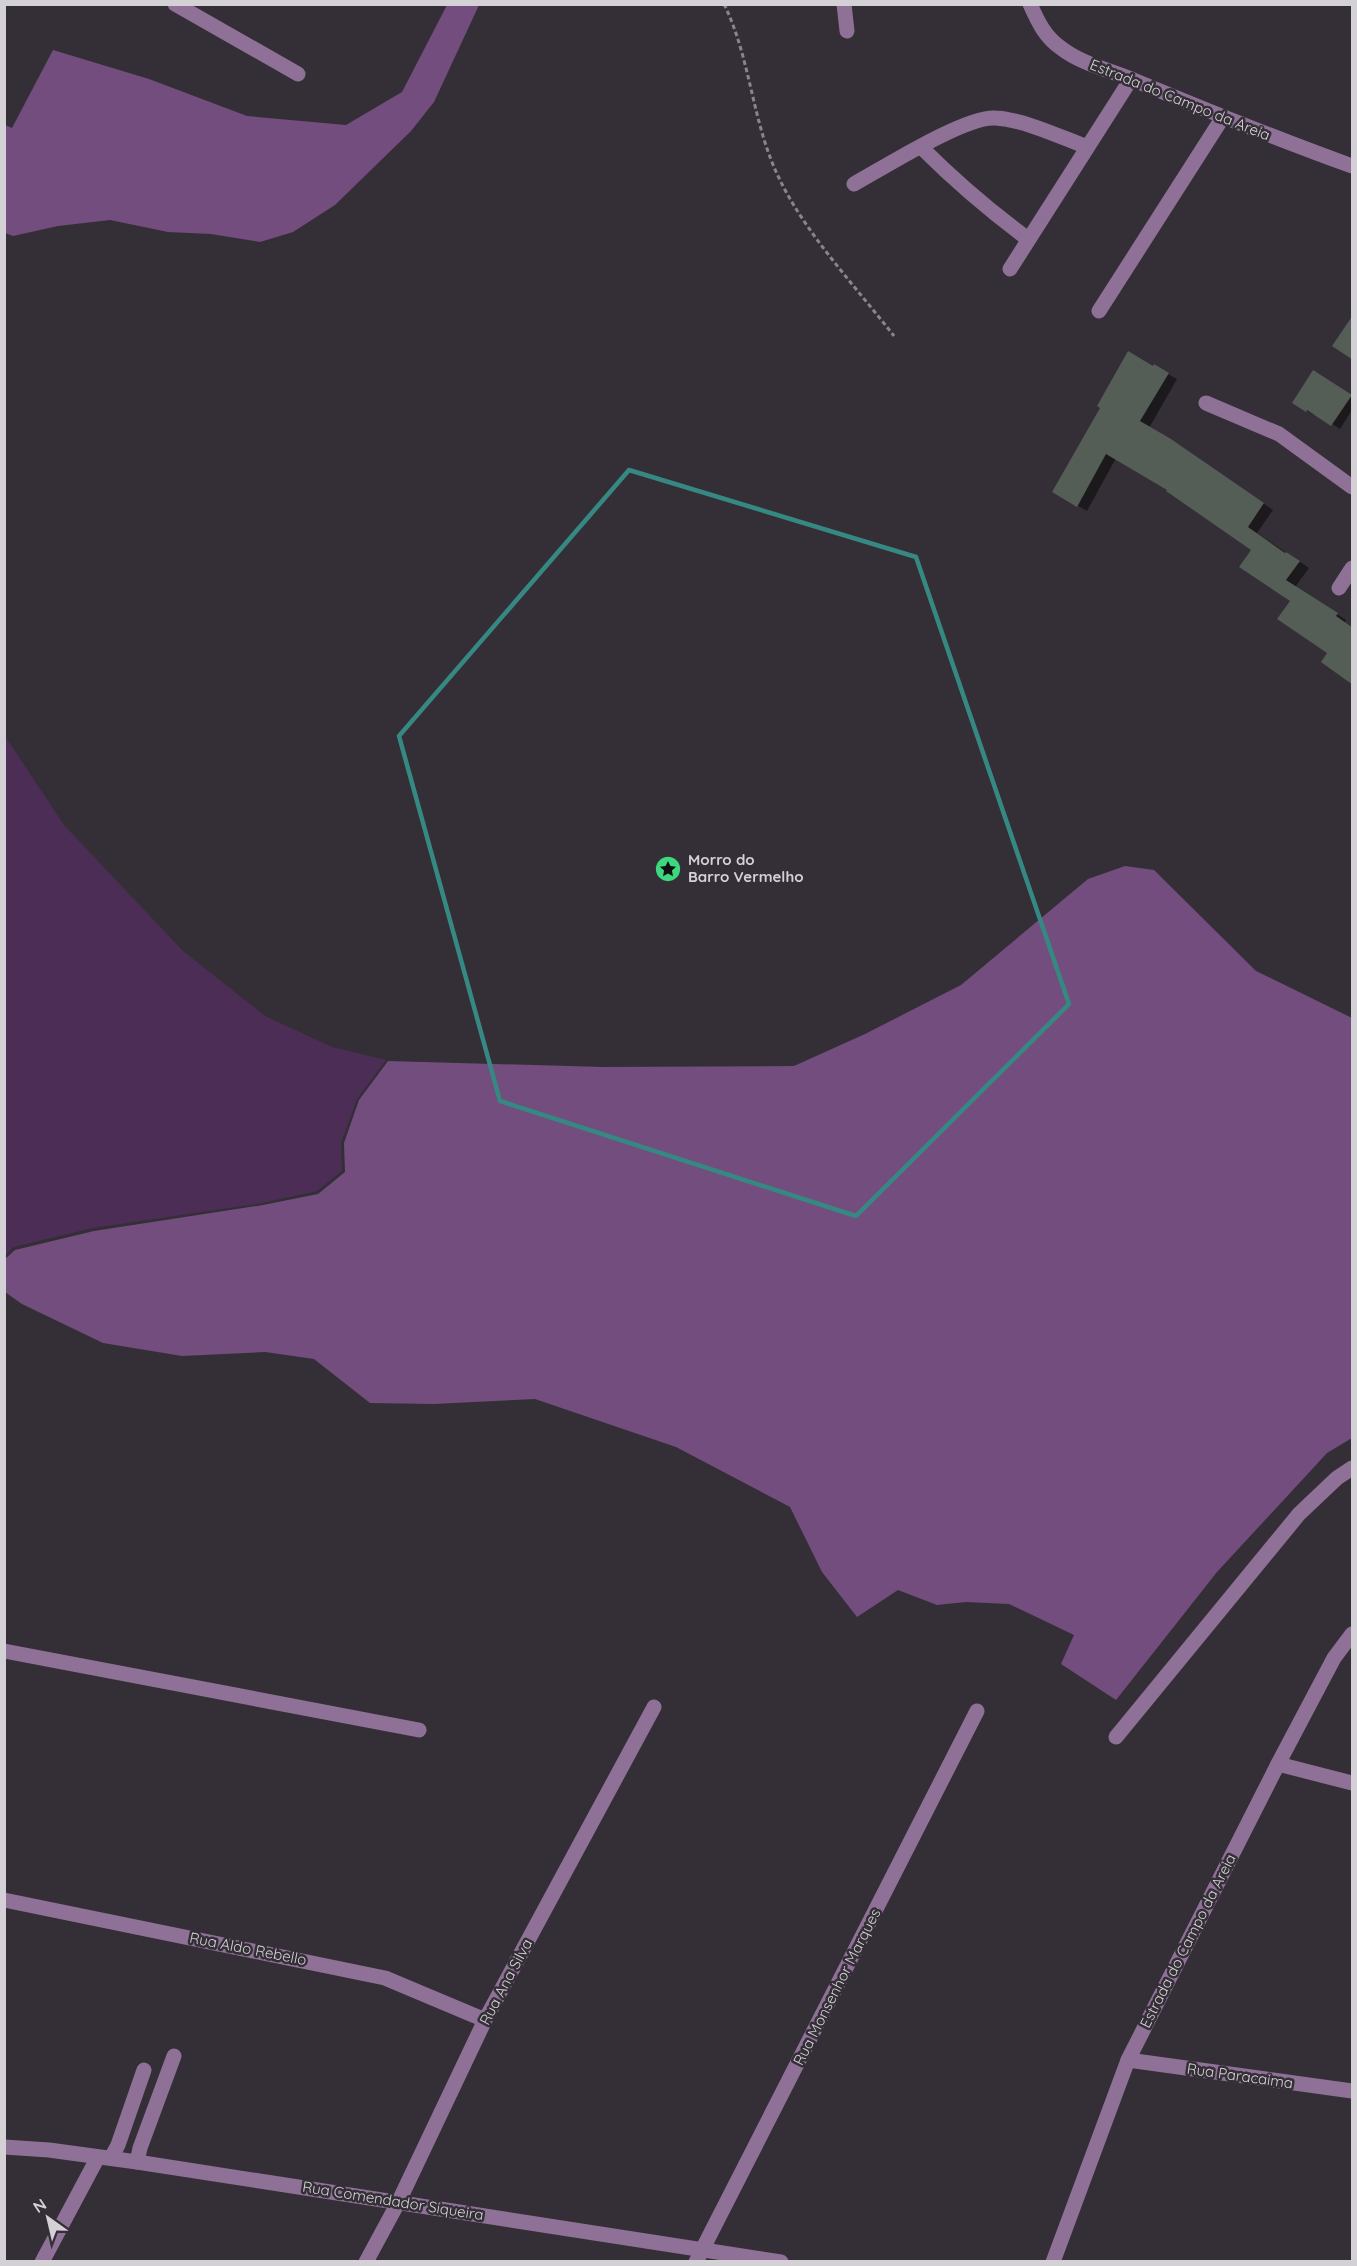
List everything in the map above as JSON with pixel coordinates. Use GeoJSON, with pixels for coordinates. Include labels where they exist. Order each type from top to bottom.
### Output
{"type":"FeatureCollection","features":[{"type":"Feature","properties":{"kind":"street"},"geometry":{"type":"LineString","coordinates":[[175,4],[200,11],[298,74]]}},
{"type":"Feature","properties":{"kind":"street"},"geometry":{"type":"LineString","coordinates":[[844,4],[847,31]]}},
{"type":"Feature","properties":{"kind":"street","name":"Estrada do Campo da Areia"},"geometry":{"type":"LineString","coordinates":[[1030,4],[1042,31],[1060,48],[1078,59],[1353,166]]}},
{"type":"Feature","properties":{"kind":"street"},"geometry":{"type":"LineString","coordinates":[[1010,269],[1131,79]]}},
{"type":"Feature","properties":{"kind":"street"},"geometry":{"type":"LineString","coordinates":[[1099,311],[1223,117]]}},
{"type":"Feature","properties":{"kind":"street"},"geometry":{"type":"LineString","coordinates":[[854,184],[969,123],[993,118],[1033,128],[1087,147]]}},
{"type":"Feature","properties":{"kind":"street"},"geometry":{"type":"LineString","coordinates":[[921,147],[953,180],[1028,239]]}},
{"type":"Feature","properties":{"kind":"street"},"geometry":{"type":"LineString","coordinates":[[1206,403],[1279,434],[1353,487]]}},
{"type":"Feature","properties":{"kind":"street"},"geometry":{"type":"LineString","coordinates":[[1339,588],[1353,568]]}},
{"type":"Feature","properties":{"kind":"street"},"geometry":{"type":"LineString","coordinates":[[1116,1737],[1299,1514],[1337,1478],[1353,1468]]}},
{"type":"Feature","properties":{"kind":"street","name":"Estrada do Campo da Areia"},"geometry":{"type":"LineString","coordinates":[[1053,2262],[1128,2061],[1278,1764],[1334,1658],[1353,1634]]}},
{"type":"Feature","properties":{"kind":"street"},"geometry":{"type":"LineString","coordinates":[[4,1652],[419,1730]]}},
{"type":"Feature","properties":{"kind":"street","name":"Rua Ana Silva"},"geometry":{"type":"LineString","coordinates":[[366,2262],[399,2201],[485,2020],[654,1707]]}},
{"type":"Feature","properties":{"kind":"street","name":"Rua Monsenhor Marques"},"geometry":{"type":"LineString","coordinates":[[699,2256],[977,1712]]}},
{"type":"Feature","properties":{"kind":"street"},"geometry":{"type":"LineString","coordinates":[[1278,1764],[1353,1783]]}},
{"type":"Feature","properties":{"kind":"street","name":"Rua Aldo Rebello"},"geometry":{"type":"LineString","coordinates":[[4,1900],[385,1978],[485,2020]]}},
{"type":"Feature","properties":{"kind":"street"},"geometry":{"type":"LineString","coordinates":[[137,2162],[174,2056]]}},
{"type":"Feature","properties":{"kind":"street","name":"Rua Paracaima"},"geometry":{"type":"LineString","coordinates":[[1128,2061],[1353,2091]]}},
{"type":"Feature","properties":{"kind":"street"},"geometry":{"type":"LineString","coordinates":[[42,2262],[105,2158],[144,2070]]}},
{"type":"Feature","properties":{"kind":"street","name":"Rua Comendador Siqueira"},"geometry":{"type":"LineString","coordinates":[[4,2147],[49,2150],[137,2162],[399,2201],[699,2256],[781,2262]]}},
{"type":"Feature","properties":{"kind":"path"},"geometry":{"type":"LineString","coordinates":[[724,4],[743,53],[763,135],[779,178],[810,229],[894,336]]}},
{"type":"Feature","properties":{"kind":"highlighted area"},"geometry":{"type":"Polygon","coordinates":[[[629,470],[916,557],[1069,1004],[856,1216],[500,1101],[399,736],[629,470]]]}},
{"type":"Feature","properties":{"kind":"shaded area"},"geometry":{"type":"Polygon","coordinates":[[[447,5],[479,5],[434,102],[411,131],[335,205],[293,232],[260,242],[211,234],[168,232],[110,220],[58,226],[13,236],[5,233],[5,125],[12,128],[53,50],[149,79],[247,116],[346,125],[402,92],[447,5]]]}},
{"type":"Feature","properties":{"kind":"shaded area"},"geometry":{"type":"Polygon","coordinates":[[[5,736],[64,825],[183,951],[265,1016],[332,1047],[386,1060],[357,1099],[341,1143],[342,1171],[317,1191],[262,1203],[93,1228],[13,1247],[5,1256],[5,736]]]}},
{"type":"Feature","properties":{"kind":"shaded area"},"geometry":{"type":"Polygon","coordinates":[[[1125,866],[1154,870],[1256,971],[1352,1018],[1352,1438],[1327,1453],[1217,1572],[1116,1700],[1061,1664],[1074,1635],[1009,1604],[966,1602],[937,1605],[898,1590],[857,1617],[822,1572],[790,1507],[676,1447],[535,1399],[434,1404],[370,1403],[314,1359],[265,1352],[182,1356],[103,1343],[22,1304],[5,1292],[5,1259],[15,1250],[94,1231],[263,1205],[318,1194],[345,1172],[344,1143],[359,1100],[388,1061],[603,1067],[794,1066],[865,1034],[961,985],[1088,879],[1125,866]]]}},
{"type":"Feature","properties":{"kind":"building"},"geometry":{"type":"Polygon","coordinates":[[[1353,315],[1353,360],[1332,346],[1353,315]]]}},
{"type":"Feature","properties":{"kind":"building"},"geometry":{"type":"Polygon","coordinates":[[[1128,351],[1169,373],[1140,421],[1171,439],[1264,503],[1248,527],[1300,561],[1286,580],[1338,613],[1336,616],[1353,628],[1353,685],[1321,662],[1327,653],[1277,619],[1290,601],[1239,567],[1251,550],[1167,490],[1106,454],[1077,507],[1052,492],[1100,408],[1097,406],[1128,351]]]}},
{"type":"Feature","properties":{"kind":"building"},"geometry":{"type":"Polygon","coordinates":[[[1313,370],[1352,395],[1331,426],[1292,403],[1313,370]]]}},
{"type":"Feature","properties":{"kind":"place","name":"Morro do Barro Vermelho"},"geometry":{"type":"Point","coordinates":[668,869]}}]}
